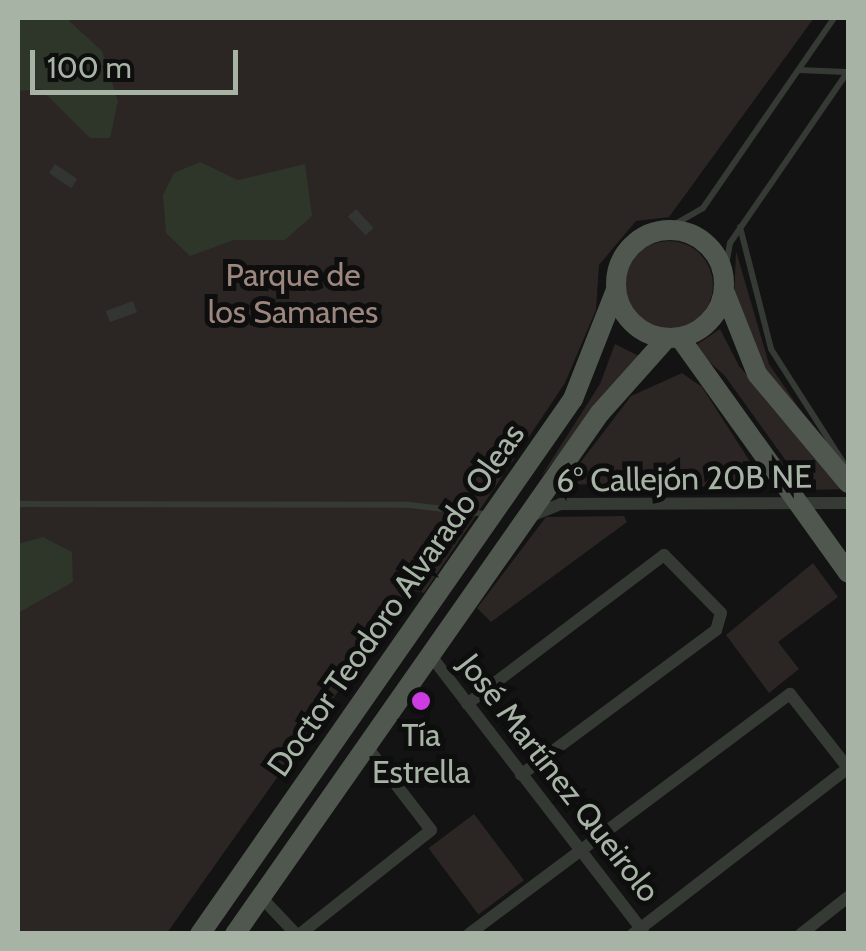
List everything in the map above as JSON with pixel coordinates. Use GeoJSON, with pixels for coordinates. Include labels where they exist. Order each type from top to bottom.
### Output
{"type":"FeatureCollection","features":[{"type":"Feature","properties":{"kind":"main road"},"geometry":{"type":"LineString","coordinates":[[848,483],[757,374],[704,241],[664,230],[628,250],[616,290],[632,324],[674,338],[695,355],[848,573]]}},
{"type":"Feature","properties":{"kind":"main road"},"geometry":{"type":"LineString","coordinates":[[674,338],[712,318],[724,284]]}},
{"type":"Feature","properties":{"kind":"main road","name":"Doctor Teodoro Alvarado Oleas"},"geometry":{"type":"LineString","coordinates":[[200,934],[584,380],[616,290]]}},
{"type":"Feature","properties":{"kind":"main road","name":"Doctor Teodoro Alvarado Oleas"},"geometry":{"type":"LineString","coordinates":[[235,934],[525,521],[648,360],[674,338]]}},
{"type":"Feature","properties":{"kind":"main road"},"geometry":{"type":"LineString","coordinates":[[648,360],[695,355]]}},
{"type":"Feature","properties":{"kind":"street","name":"6° Callejón 20B NE"},"geometry":{"type":"LineString","coordinates":[[525,521],[561,504],[848,502]]}},
{"type":"Feature","properties":{"kind":"street"},"geometry":{"type":"LineString","coordinates":[[467,704],[664,555],[721,613],[716,630],[521,776]]}},
{"type":"Feature","properties":{"kind":"street","name":"José Martínez Queirolo"},"geometry":{"type":"LineString","coordinates":[[431,656],[639,932]]}},
{"type":"Feature","properties":{"kind":"street"},"geometry":{"type":"LineString","coordinates":[[469,934],[783,694],[847,763],[639,932]]}},
{"type":"Feature","properties":{"kind":"street"},"geometry":{"type":"LineString","coordinates":[[262,896],[298,934],[430,833],[367,747]]}},
{"type":"Feature","properties":{"kind":"street"},"geometry":{"type":"LineString","coordinates":[[801,934],[848,897]]}},
{"type":"Feature","properties":{"kind":"lane"},"geometry":{"type":"LineString","coordinates":[[664,230],[703,208],[834,18]]}},
{"type":"Feature","properties":{"kind":"lane"},"geometry":{"type":"LineString","coordinates":[[798,70],[848,72]]}},
{"type":"Feature","properties":{"kind":"lane"},"geometry":{"type":"LineString","coordinates":[[724,284],[740,227],[848,72]]}},
{"type":"Feature","properties":{"kind":"lane"},"geometry":{"type":"LineString","coordinates":[[740,227],[771,350],[848,470]]}},
{"type":"Feature","properties":{"kind":"lane"},"geometry":{"type":"LineString","coordinates":[[18,504],[378,504],[492,515]]}},
{"type":"Feature","properties":{"kind":"green space","name":"Parque de los Samanes"},"geometry":{"type":"Polygon","coordinates":[[[18,18],[814,18],[669,217],[636,221],[599,265],[596,310],[565,383],[424,593],[410,590],[167,933],[18,933],[18,18]]]}},
{"type":"Feature","properties":{"kind":"green space"},"geometry":{"type":"Polygon","coordinates":[[[669,241],[694,248],[706,260],[713,285],[706,310],[694,322],[669,329],[644,322],[632,310],[625,285],[632,260],[644,248],[669,241]]]}},
{"type":"Feature","properties":{"kind":"green space"},"geometry":{"type":"Polygon","coordinates":[[[736,251],[769,364],[818,436],[757,362],[734,300],[736,251]]]}},
{"type":"Feature","properties":{"kind":"green space"},"geometry":{"type":"Polygon","coordinates":[[[720,329],[739,366],[848,489],[807,490],[725,376],[693,347],[720,329]]]}},
{"type":"Feature","properties":{"kind":"green space"},"geometry":{"type":"Polygon","coordinates":[[[615,344],[641,357],[540,478],[600,384],[615,344]]]}},
{"type":"Feature","properties":{"kind":"green space"},"geometry":{"type":"Polygon","coordinates":[[[682,373],[702,387],[767,488],[564,484],[631,396],[682,373]]]}},
{"type":"Feature","properties":{"kind":"green space"},"geometry":{"type":"Polygon","coordinates":[[[624,516],[627,522],[491,622],[477,608],[546,517],[624,516]]]}},
{"type":"Feature","properties":{"kind":"green space"},"geometry":{"type":"Polygon","coordinates":[[[813,563],[838,597],[778,642],[799,669],[769,693],[726,635],[813,563]]]}},
{"type":"Feature","properties":{"kind":"green space"},"geometry":{"type":"Polygon","coordinates":[[[474,814],[524,880],[478,915],[428,848],[474,814]]]}},
{"type":"Feature","properties":{"kind":"shaded area"},"geometry":{"type":"Polygon","coordinates":[[[18,18],[66,18],[102,51],[118,101],[110,138],[90,138],[41,89],[18,91],[18,18]]]}},
{"type":"Feature","properties":{"kind":"shaded area"},"geometry":{"type":"Polygon","coordinates":[[[200,162],[238,180],[305,164],[312,216],[285,240],[234,240],[190,256],[166,233],[163,195],[174,173],[200,162]]]}},
{"type":"Feature","properties":{"kind":"shaded area"},"geometry":{"type":"Polygon","coordinates":[[[43,537],[72,552],[73,582],[18,613],[18,544],[43,537]]]}},
{"type":"Feature","properties":{"kind":"building"},"geometry":{"type":"Polygon","coordinates":[[[55,164],[77,179],[71,188],[49,173],[55,164]]]}},
{"type":"Feature","properties":{"kind":"building"},"geometry":{"type":"Polygon","coordinates":[[[356,209],[374,228],[366,236],[348,217],[356,209]]]}},
{"type":"Feature","properties":{"kind":"building"},"geometry":{"type":"Polygon","coordinates":[[[133,301],[137,312],[110,322],[106,311],[133,301]]]}},
{"type":"Feature","properties":{"kind":"place","name":"Tía Estrella"},"geometry":{"type":"Point","coordinates":[421,701]}}]}
